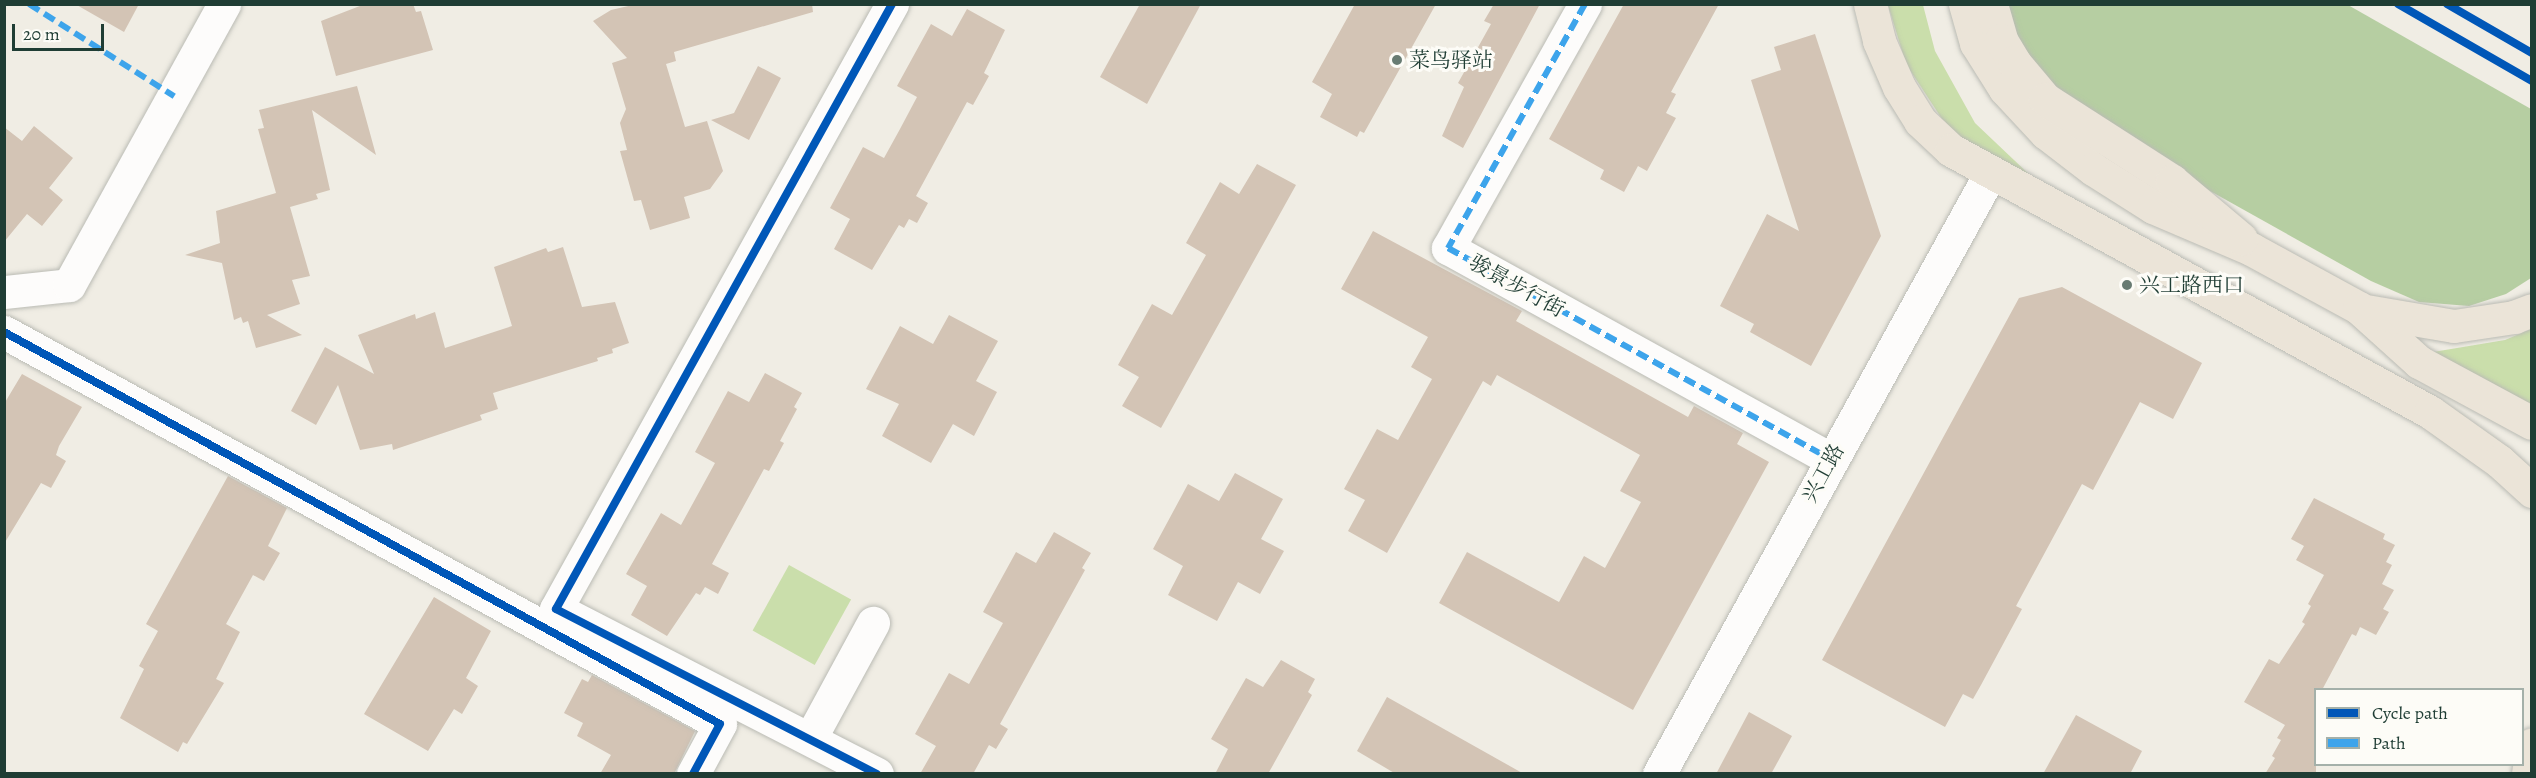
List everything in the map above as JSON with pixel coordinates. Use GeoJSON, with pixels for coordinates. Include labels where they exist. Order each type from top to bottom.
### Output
{"type":"FeatureCollection","features":[{"type":"Feature","properties":{"kind":"main road"},"geometry":{"type":"LineString","coordinates":[[1870,4],[1888,65],[1920,121],[1951,150],[1990,174],[2430,412],[2522,475]]}},
{"type":"Feature","properties":{"kind":"main road"},"geometry":{"type":"LineString","coordinates":[[1965,4],[1976,43],[1989,67],[2018,106],[2046,133],[2153,207],[2270,259],[2359,308],[2395,319],[2454,326],[2514,317],[2532,310]]}},
{"type":"Feature","properties":{"kind":"main road"},"geometry":{"type":"LineString","coordinates":[[1991,4],[2001,40],[2014,63],[2045,99],[2172,181],[2270,259]]}},
{"type":"Feature","properties":{"kind":"main road"},"geometry":{"type":"LineString","coordinates":[[2359,308],[2419,362],[2527,423]]}},
{"type":"Feature","properties":{"kind":"main road"},"geometry":{"type":"LineString","coordinates":[[2528,774],[2532,744]]}},
{"type":"Feature","properties":{"kind":"street"},"geometry":{"type":"LineString","coordinates":[[4,292],[69,285],[224,4]]}},
{"type":"Feature","properties":{"kind":"street"},"geometry":{"type":"LineString","coordinates":[[877,774],[811,737],[556,609],[892,4]]}},
{"type":"Feature","properties":{"kind":"street","name":"骏景步行街"},"geometry":{"type":"LineString","coordinates":[[1585,4],[1448,248],[1831,459]]}},
{"type":"Feature","properties":{"kind":"street","name":"兴工路"},"geometry":{"type":"LineString","coordinates":[[1659,774],[1990,174]]}},
{"type":"Feature","properties":{"kind":"street"},"geometry":{"type":"LineString","coordinates":[[4,332],[720,724],[693,774]]}},
{"type":"Feature","properties":{"kind":"street"},"geometry":{"type":"LineString","coordinates":[[811,737],[873,623]]}},
{"type":"Feature","properties":{"kind":"green space"},"geometry":{"type":"Polygon","coordinates":[[[1888,5],[1923,5],[1935,51],[1975,123],[2034,179],[1969,145],[1942,119],[1906,64],[1888,5]]]}},
{"type":"Feature","properties":{"kind":"green space"},"geometry":{"type":"Polygon","coordinates":[[[2002,5],[2348,5],[2531,109],[2531,278],[2506,294],[2469,306],[2419,302],[2371,281],[2117,139],[2025,60],[2002,5]]]}},
{"type":"Feature","properties":{"kind":"green space"},"geometry":{"type":"Polygon","coordinates":[[[2531,329],[2531,405],[2433,352],[2505,340],[2531,329]]]}},
{"type":"Feature","properties":{"kind":"green space"},"geometry":{"type":"Polygon","coordinates":[[[789,565],[851,599],[815,665],[753,631],[789,565]]]}},
{"type":"Feature","properties":{"kind":"building"},"geometry":{"type":"Polygon","coordinates":[[[75,4],[139,4],[124,32],[75,4]]]}},
{"type":"Feature","properties":{"kind":"building"},"geometry":{"type":"Polygon","coordinates":[[[365,4],[413,4],[416,12],[421,11],[433,50],[336,76],[321,21],[365,4]]]}},
{"type":"Feature","properties":{"kind":"building"},"geometry":{"type":"Polygon","coordinates":[[[637,4],[812,4],[813,12],[674,52],[676,61],[666,64],[685,127],[707,121],[723,171],[710,189],[684,197],[690,218],[650,230],[641,200],[634,201],[620,151],[627,150],[620,123],[626,109],[612,63],[627,58],[593,21],[611,10],[637,4]]]}},
{"type":"Feature","properties":{"kind":"building"},"geometry":{"type":"Polygon","coordinates":[[[1140,4],[1201,4],[1147,104],[1100,77],[1140,4]]]}},
{"type":"Feature","properties":{"kind":"building"},"geometry":{"type":"Polygon","coordinates":[[[1355,4],[1436,4],[1364,133],[1360,131],[1357,137],[1320,117],[1332,94],[1312,82],[1355,4]]]}},
{"type":"Feature","properties":{"kind":"building"},"geometry":{"type":"Polygon","coordinates":[[[1494,4],[1540,4],[1463,148],[1442,136],[1464,87],[1458,83],[1491,24],[1484,21],[1494,4]]]}},
{"type":"Feature","properties":{"kind":"building"},"geometry":{"type":"Polygon","coordinates":[[[1624,4],[1719,4],[1671,92],[1676,94],[1666,113],[1676,118],[1647,171],[1638,166],[1624,192],[1600,179],[1604,170],[1549,139],[1624,4]]]}},
{"type":"Feature","properties":{"kind":"building"},"geometry":{"type":"Polygon","coordinates":[[[967,9],[1005,30],[984,73],[989,76],[973,105],[967,102],[916,196],[928,203],[917,223],[909,219],[904,228],[899,225],[872,270],[834,249],[850,219],[830,208],[863,147],[884,158],[900,129],[917,97],[897,86],[931,24],[952,36],[967,9]]]}},
{"type":"Feature","properties":{"kind":"building"},"geometry":{"type":"Polygon","coordinates":[[[1815,34],[1881,236],[1811,366],[1750,332],[1754,324],[1720,306],[1767,214],[1799,231],[1751,80],[1781,70],[1774,47],[1815,34]]]}},
{"type":"Feature","properties":{"kind":"building"},"geometry":{"type":"Polygon","coordinates":[[[758,66],[781,78],[749,140],[711,120],[734,113],[758,66]]]}},
{"type":"Feature","properties":{"kind":"building"},"geometry":{"type":"Polygon","coordinates":[[[357,86],[376,155],[312,110],[330,190],[316,194],[318,199],[290,207],[310,276],[292,280],[300,304],[267,315],[302,335],[256,348],[248,321],[243,323],[241,317],[234,320],[222,263],[185,255],[220,243],[216,211],[276,193],[258,129],[264,128],[259,110],[357,86]]]}},
{"type":"Feature","properties":{"kind":"building"},"geometry":{"type":"Polygon","coordinates":[[[34,126],[73,158],[49,188],[63,200],[42,226],[27,214],[4,242],[4,127],[22,141],[34,126]]]}},
{"type":"Feature","properties":{"kind":"building"},"geometry":{"type":"Polygon","coordinates":[[[1257,164],[1296,185],[1161,428],[1122,406],[1139,377],[1118,365],[1152,304],[1172,315],[1206,255],[1186,243],[1220,182],[1239,194],[1257,164]]]}},
{"type":"Feature","properties":{"kind":"building"},"geometry":{"type":"Polygon","coordinates":[[[1373,231],[1522,311],[1516,321],[1688,417],[1694,406],[1743,433],[1737,444],[1769,462],[1633,710],[1439,603],[1467,552],[1559,602],[1584,556],[1605,568],[1641,502],[1620,491],[1640,455],[1497,375],[1491,386],[1483,381],[1387,553],[1348,531],[1365,500],[1344,489],[1377,429],[1398,440],[1432,379],[1411,367],[1428,337],[1341,289],[1373,231]]]}},
{"type":"Feature","properties":{"kind":"building"},"geometry":{"type":"Polygon","coordinates":[[[563,247],[582,307],[615,302],[629,343],[612,349],[613,353],[597,358],[598,361],[493,393],[498,409],[480,415],[482,420],[393,450],[392,444],[360,450],[338,385],[316,425],[291,411],[325,347],[374,374],[358,335],[415,314],[416,319],[435,312],[445,348],[512,326],[494,267],[546,248],[548,252],[563,247]]]}},
{"type":"Feature","properties":{"kind":"building"},"geometry":{"type":"Polygon","coordinates":[[[2062,287],[2202,363],[2173,419],[2140,402],[2093,490],[2082,484],[2016,606],[2022,609],[1981,685],[1973,699],[1963,694],[1945,727],[1822,660],[2019,298],[2062,287]]]}},
{"type":"Feature","properties":{"kind":"building"},"geometry":{"type":"Polygon","coordinates":[[[949,315],[998,341],[976,381],[997,392],[974,436],[953,424],[931,463],[882,436],[899,404],[866,389],[900,326],[933,344],[949,315]]]}},
{"type":"Feature","properties":{"kind":"building"},"geometry":{"type":"Polygon","coordinates":[[[765,373],[802,393],[794,407],[797,409],[780,441],[784,443],[769,471],[764,469],[712,564],[729,573],[718,594],[705,587],[700,595],[696,593],[667,636],[631,615],[647,586],[626,574],[661,513],[681,525],[715,463],[695,452],[728,391],[749,402],[765,373]]]}},
{"type":"Feature","properties":{"kind":"building"},"geometry":{"type":"Polygon","coordinates":[[[22,374],[82,407],[59,446],[56,455],[66,461],[51,488],[41,483],[4,544],[4,404],[22,374]]]}},
{"type":"Feature","properties":{"kind":"building"},"geometry":{"type":"Polygon","coordinates":[[[1235,473],[1283,499],[1261,539],[1284,551],[1260,594],[1238,582],[1217,621],[1168,595],[1183,566],[1153,549],[1188,484],[1219,501],[1235,473]]]}},
{"type":"Feature","properties":{"kind":"building"},"geometry":{"type":"Polygon","coordinates":[[[228,476],[287,508],[268,546],[280,553],[264,581],[253,575],[226,624],[240,632],[216,679],[224,683],[187,744],[183,742],[178,752],[120,718],[144,669],[139,666],[158,631],[146,624],[228,476]]]}},
{"type":"Feature","properties":{"kind":"building"},"geometry":{"type":"Polygon","coordinates":[[[2314,498],[2385,534],[2383,539],[2395,545],[2386,562],[2392,565],[2382,584],[2394,590],[2383,609],[2389,612],[2376,635],[2360,627],[2356,636],[2352,634],[2323,688],[2314,688],[2314,766],[2316,766],[2316,774],[2265,774],[2275,758],[2272,756],[2281,740],[2277,738],[2285,725],[2244,702],[2269,659],[2279,664],[2305,624],[2302,622],[2311,606],[2308,604],[2324,575],[2296,560],[2304,546],[2291,539],[2314,498]]]}},
{"type":"Feature","properties":{"kind":"building"},"geometry":{"type":"Polygon","coordinates":[[[1054,532],[1091,553],[1082,568],[1085,570],[1000,724],[1008,729],[996,749],[989,745],[973,774],[920,774],[936,746],[915,734],[949,673],[969,684],[1003,623],[983,612],[1016,552],[1036,563],[1054,532]]]}},
{"type":"Feature","properties":{"kind":"building"},"geometry":{"type":"Polygon","coordinates":[[[434,597],[491,631],[466,678],[478,686],[462,714],[454,709],[428,751],[364,714],[434,597]]]}},
{"type":"Feature","properties":{"kind":"building"},"geometry":{"type":"Polygon","coordinates":[[[1281,660],[1315,679],[1308,692],[1312,695],[1268,774],[1215,774],[1228,749],[1211,739],[1246,678],[1263,687],[1281,660]]]}},
{"type":"Feature","properties":{"kind":"building"},"geometry":{"type":"Polygon","coordinates":[[[592,675],[695,731],[674,774],[600,774],[611,755],[577,736],[583,723],[564,713],[582,679],[588,682],[592,675]]]}},
{"type":"Feature","properties":{"kind":"building"},"geometry":{"type":"Polygon","coordinates":[[[1387,697],[1524,774],[1396,774],[1357,751],[1387,697]]]}},
{"type":"Feature","properties":{"kind":"building"},"geometry":{"type":"Polygon","coordinates":[[[1749,712],[1792,736],[1771,774],[1716,774],[1749,712]]]}},
{"type":"Feature","properties":{"kind":"building"},"geometry":{"type":"Polygon","coordinates":[[[2076,715],[2142,751],[2130,774],[2043,774],[2076,715]]]}},
{"type":"Feature","properties":{"kind":"marked path"},"geometry":{"type":"LineString","coordinates":[[29,4],[174,96]]}},
{"type":"Feature","properties":{"kind":"marked path"},"geometry":{"type":"LineString","coordinates":[[1585,4],[1448,248],[1831,459]]}},
{"type":"Feature","properties":{"kind":"cycle path"},"geometry":{"type":"LineString","coordinates":[[877,774],[556,609],[892,4]]}},
{"type":"Feature","properties":{"kind":"cycle path"},"geometry":{"type":"LineString","coordinates":[[2398,4],[2532,81]]}},
{"type":"Feature","properties":{"kind":"cycle path"},"geometry":{"type":"LineString","coordinates":[[2447,4],[2532,53]]}},
{"type":"Feature","properties":{"kind":"cycle path"},"geometry":{"type":"LineString","coordinates":[[4,332],[720,724],[693,774]]}},
{"type":"Feature","properties":{"kind":"place","name":"菜鸟驿站"},"geometry":{"type":"Point","coordinates":[1397,60]}},
{"type":"Feature","properties":{"kind":"place","name":"兴工路西口"},"geometry":{"type":"Point","coordinates":[2127,285]}}]}
